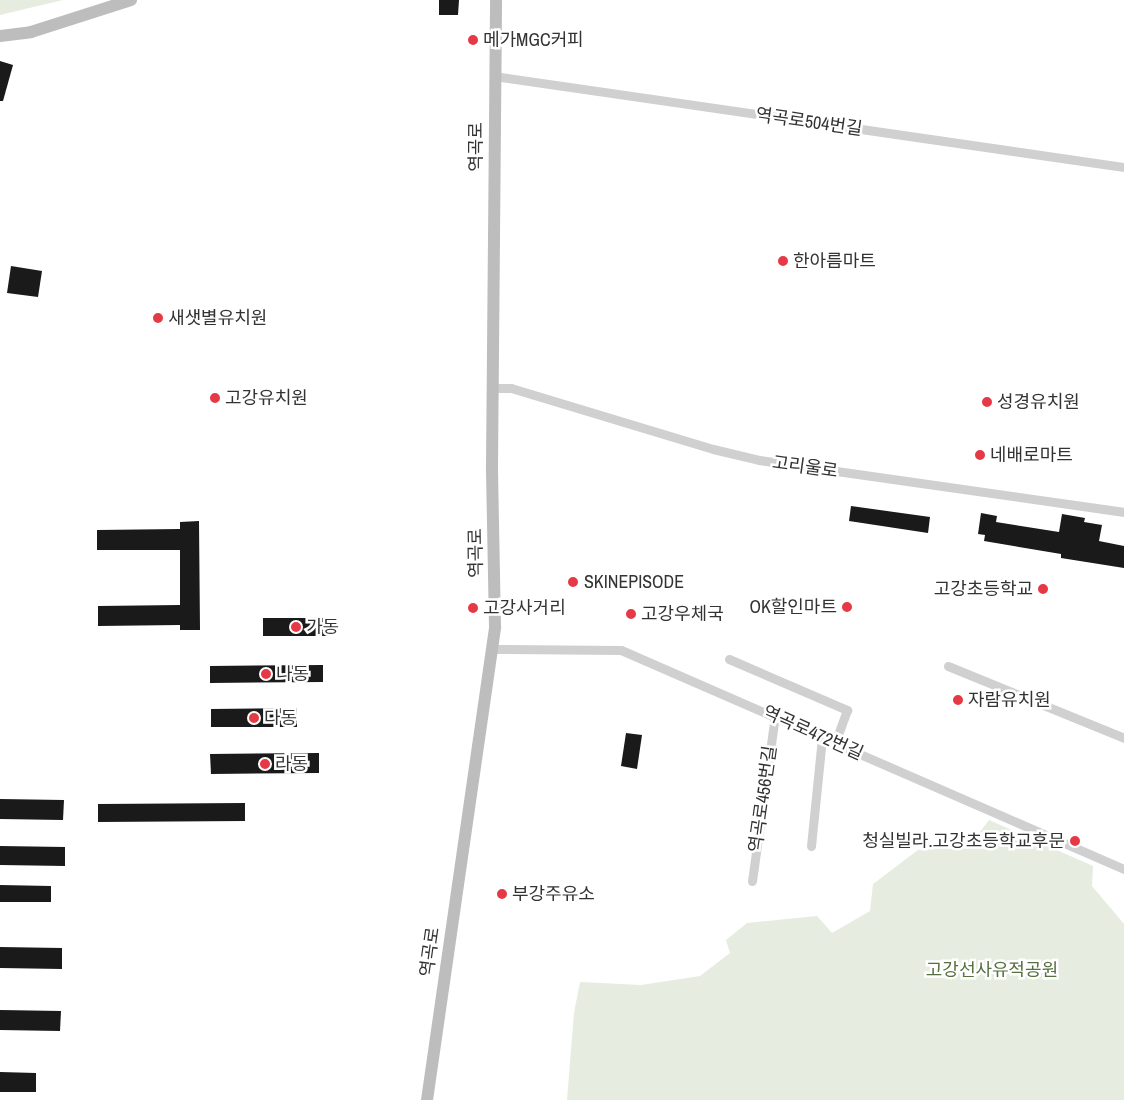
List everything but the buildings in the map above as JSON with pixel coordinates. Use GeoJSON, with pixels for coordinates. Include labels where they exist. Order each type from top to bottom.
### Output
{"type":"FeatureCollection","features":[{"type":"Feature","properties":{"kind":"street"},"geometry":{"type":"LineString","coordinates":[[0,36],[31,32],[131,0]]}},
{"type":"Feature","properties":{"kind":"street","name":"역곡로"},"geometry":{"type":"LineString","coordinates":[[427,1100],[495,627],[493,388],[496,0]]}},
{"type":"Feature","properties":{"kind":"street","name":"역곡로504번길"},"geometry":{"type":"LineString","coordinates":[[494,76],[1124,167]]}},
{"type":"Feature","properties":{"kind":"street","name":"고리울로"},"geometry":{"type":"LineString","coordinates":[[493,388],[511,388],[713,449],[758,460],[1124,512]]}},
{"type":"Feature","properties":{"kind":"street","name":"역곡로472번길"},"geometry":{"type":"LineString","coordinates":[[492,649],[621,650],[1124,869]]}},
{"type":"Feature","properties":{"kind":"street"},"geometry":{"type":"LineString","coordinates":[[729,659],[847,710],[835,743]]}},
{"type":"Feature","properties":{"kind":"street"},"geometry":{"type":"LineString","coordinates":[[948,666],[1124,738]]}},
{"type":"Feature","properties":{"kind":"street","name":"역곡로456번길"},"geometry":{"type":"LineString","coordinates":[[752,881],[775,716]]}},
{"type":"Feature","properties":{"kind":"street"},"geometry":{"type":"LineString","coordinates":[[811,846],[822,737]]}},
{"type":"Feature","properties":{"kind":"green space"},"geometry":{"type":"Polygon","coordinates":[[[0,0],[63,0],[0,15],[0,0]]]}},
{"type":"Feature","properties":{"kind":"green space","name":"고강선사유적공원"},"geometry":{"type":"Polygon","coordinates":[[[989,820],[1093,866],[1092,886],[1124,924],[1124,1100],[567,1100],[574,1013],[580,982],[641,985],[700,976],[730,953],[726,940],[747,923],[817,916],[832,933],[870,911],[873,884],[918,850],[973,841],[989,820]]]}},
{"type":"Feature","properties":{"kind":"place","name":"메가MGC커피"},"geometry":{"type":"Point","coordinates":[473,40]}},
{"type":"Feature","properties":{"kind":"place","name":"한아름마트"},"geometry":{"type":"Point","coordinates":[783,261]}},
{"type":"Feature","properties":{"kind":"place","name":"새샛별유치원"},"geometry":{"type":"Point","coordinates":[158,318]}},
{"type":"Feature","properties":{"kind":"place","name":"고강유치원"},"geometry":{"type":"Point","coordinates":[215,398]}},
{"type":"Feature","properties":{"kind":"place","name":"성경유치원"},"geometry":{"type":"Point","coordinates":[987,402]}},
{"type":"Feature","properties":{"kind":"place","name":"네배로마트"},"geometry":{"type":"Point","coordinates":[980,455]}},
{"type":"Feature","properties":{"kind":"place","name":"SKINEPISODE"},"geometry":{"type":"Point","coordinates":[573,582]}},
{"type":"Feature","properties":{"kind":"place","name":"고강초등학교"},"geometry":{"type":"Point","coordinates":[1043,589]}},
{"type":"Feature","properties":{"kind":"place","name":"OK할인마트"},"geometry":{"type":"Point","coordinates":[847,607]}},
{"type":"Feature","properties":{"kind":"place","name":"고강사거리"},"geometry":{"type":"Point","coordinates":[473,608]}},
{"type":"Feature","properties":{"kind":"place","name":"고강우체국"},"geometry":{"type":"Point","coordinates":[631,614]}},
{"type":"Feature","properties":{"kind":"place","name":"가동"},"geometry":{"type":"Point","coordinates":[296,627]}},
{"type":"Feature","properties":{"kind":"place","name":"나동"},"geometry":{"type":"Point","coordinates":[266,674]}},
{"type":"Feature","properties":{"kind":"place","name":"자람유치원"},"geometry":{"type":"Point","coordinates":[958,700]}},
{"type":"Feature","properties":{"kind":"place","name":"다동"},"geometry":{"type":"Point","coordinates":[254,718]}},
{"type":"Feature","properties":{"kind":"place","name":"라동"},"geometry":{"type":"Point","coordinates":[265,764]}},
{"type":"Feature","properties":{"kind":"place","name":"청실빌라.고강초등학교후문"},"geometry":{"type":"Point","coordinates":[1075,841]}},
{"type":"Feature","properties":{"kind":"place","name":"부강주유소"},"geometry":{"type":"Point","coordinates":[502,894]}}]}
